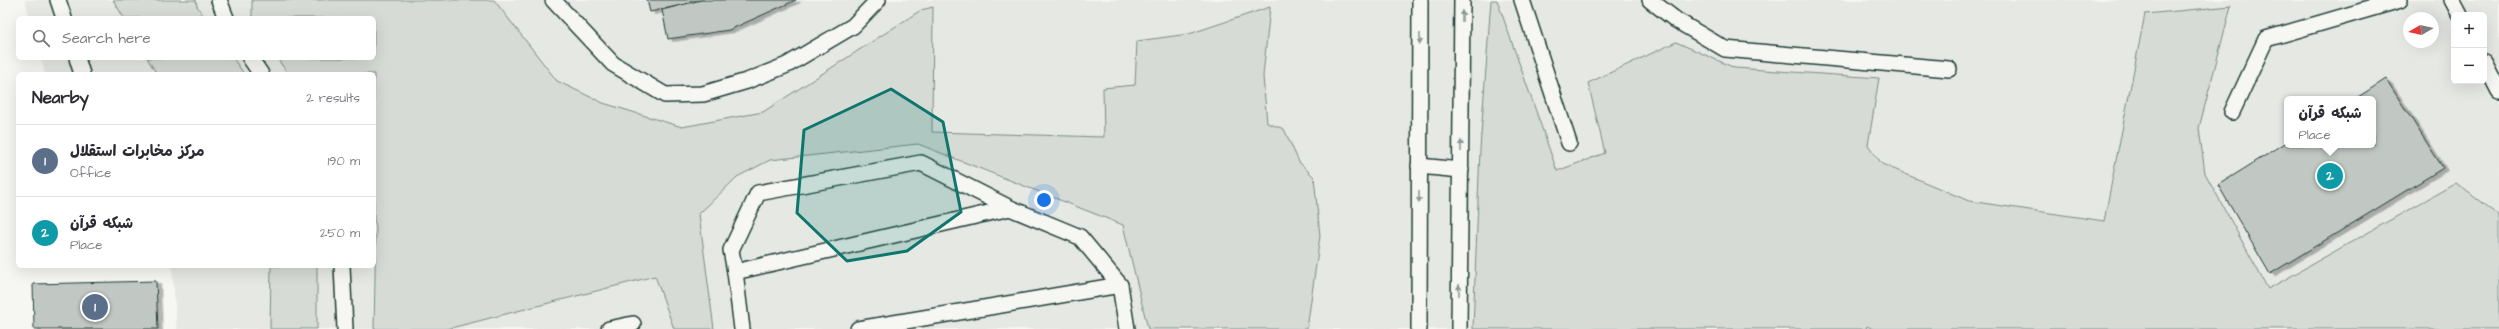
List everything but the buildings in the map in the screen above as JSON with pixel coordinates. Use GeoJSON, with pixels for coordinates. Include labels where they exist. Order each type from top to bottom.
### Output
{"type":"FeatureCollection","features":[{"type":"Feature","properties":{"kind":"lane"},"geometry":{"type":"LineString","coordinates":[[58,0],[63,16]]}},
{"type":"Feature","properties":{"kind":"lane"},"geometry":{"type":"LineString","coordinates":[[219,0],[225,16]]}},
{"type":"Feature","properties":{"kind":"lane"},"geometry":{"type":"LineString","coordinates":[[553,0],[613,64],[665,95],[703,94],[747,81],[787,65],[853,26],[878,0]]}},
{"type":"Feature","properties":{"kind":"lane"},"geometry":{"type":"LineString","coordinates":[[1419,329],[1420,0]]}},
{"type":"Feature","properties":{"kind":"lane"},"geometry":{"type":"LineString","coordinates":[[1458,329],[1462,0]]}},
{"type":"Feature","properties":{"kind":"lane"},"geometry":{"type":"LineString","coordinates":[[1522,0],[1569,143]]}},
{"type":"Feature","properties":{"kind":"lane"},"geometry":{"type":"LineString","coordinates":[[1650,0],[1676,20],[1725,49],[1949,69]]}},
{"type":"Feature","properties":{"kind":"lane"},"geometry":{"type":"LineString","coordinates":[[2232,112],[2266,38],[2400,0]]}},
{"type":"Feature","properties":{"kind":"lane"},"geometry":{"type":"LineString","coordinates":[[2452,0],[2458,12]]}},
{"type":"Feature","properties":{"kind":"lane"},"geometry":{"type":"LineString","coordinates":[[78,60],[81,72]]}},
{"type":"Feature","properties":{"kind":"lane"},"geometry":{"type":"LineString","coordinates":[[251,60],[260,72]]}},
{"type":"Feature","properties":{"kind":"lane"},"geometry":{"type":"LineString","coordinates":[[2487,68],[2499,91]]}},
{"type":"Feature","properties":{"kind":"lane"},"geometry":{"type":"LineString","coordinates":[[742,329],[735,272],[730,250],[758,193],[921,162],[1010,208],[1080,237],[1120,285],[1127,329]]}},
{"type":"Feature","properties":{"kind":"lane"},"geometry":{"type":"LineString","coordinates":[[1419,166],[1461,170]]}},
{"type":"Feature","properties":{"kind":"lane"},"geometry":{"type":"LineString","coordinates":[[735,272],[1010,208]]}},
{"type":"Feature","properties":{"kind":"lane"},"geometry":{"type":"LineString","coordinates":[[342,268],[345,329]]}},
{"type":"Feature","properties":{"kind":"lane"},"geometry":{"type":"LineString","coordinates":[[858,329],[1120,285]]}},
{"type":"Feature","properties":{"kind":"lane"},"geometry":{"type":"LineString","coordinates":[[609,329],[633,324]]}},
{"type":"Feature","properties":{"kind":"highlighted area"},"geometry":{"type":"Polygon","coordinates":[[[891,89],[943,122],[961,212],[907,251],[847,261],[797,213],[804,130],[891,89]]]}},
{"type":"Feature","properties":{"kind":"shaded area"},"geometry":{"type":"Polygon","coordinates":[[[25,0],[2499,0],[2499,329],[177,329],[172,268],[376,268],[376,72],[44,72],[42,60],[376,60],[376,16],[29,16],[25,0]]]}},
{"type":"Feature","properties":{"kind":"shaded area"},"geometry":{"type":"Polygon","coordinates":[[[113,0],[196,0],[197,6],[204,16],[123,16],[113,0]]]}},
{"type":"Feature","properties":{"kind":"shaded area"},"geometry":{"type":"Polygon","coordinates":[[[252,0],[494,0],[557,81],[603,103],[682,127],[763,112],[921,10],[933,7],[932,132],[1104,137],[1103,88],[1135,85],[1137,41],[1189,34],[1270,7],[1263,76],[1267,123],[1284,129],[1299,162],[1314,177],[1320,236],[1307,329],[1148,329],[1123,225],[918,144],[770,160],[737,177],[699,214],[714,329],[674,329],[655,276],[447,329],[374,329],[376,268],[376,72],[287,72],[278,60],[376,60],[376,16],[252,16],[252,0]]]}},
{"type":"Feature","properties":{"kind":"shaded area"},"geometry":{"type":"Polygon","coordinates":[[[1491,0],[1497,0],[1557,171],[1605,153],[1588,83],[1676,42],[1735,68],[1879,78],[1868,145],[1882,164],[1969,201],[2104,221],[2145,14],[2231,6],[2199,128],[2205,173],[2268,289],[2456,183],[2499,216],[2499,329],[1873,329],[1867,326],[1866,329],[1473,329],[1480,149],[1491,0]]]}},
{"type":"Feature","properties":{"kind":"shaded area"},"geometry":{"type":"Polygon","coordinates":[[[148,60],[234,60],[243,72],[156,72],[148,60]]]}},
{"type":"Feature","properties":{"kind":"shaded area"},"geometry":{"type":"Polygon","coordinates":[[[271,268],[317,268],[317,329],[270,329],[271,268]]]}},
{"type":"Feature","properties":{"kind":"place","name":"شبکه قرآن"},"geometry":{"type":"Point","coordinates":[2330,176]}},
{"type":"Feature","properties":{"kind":"place","name":"مرکز مخابرات استقلال"},"geometry":{"type":"Point","coordinates":[95,307]}}]}
